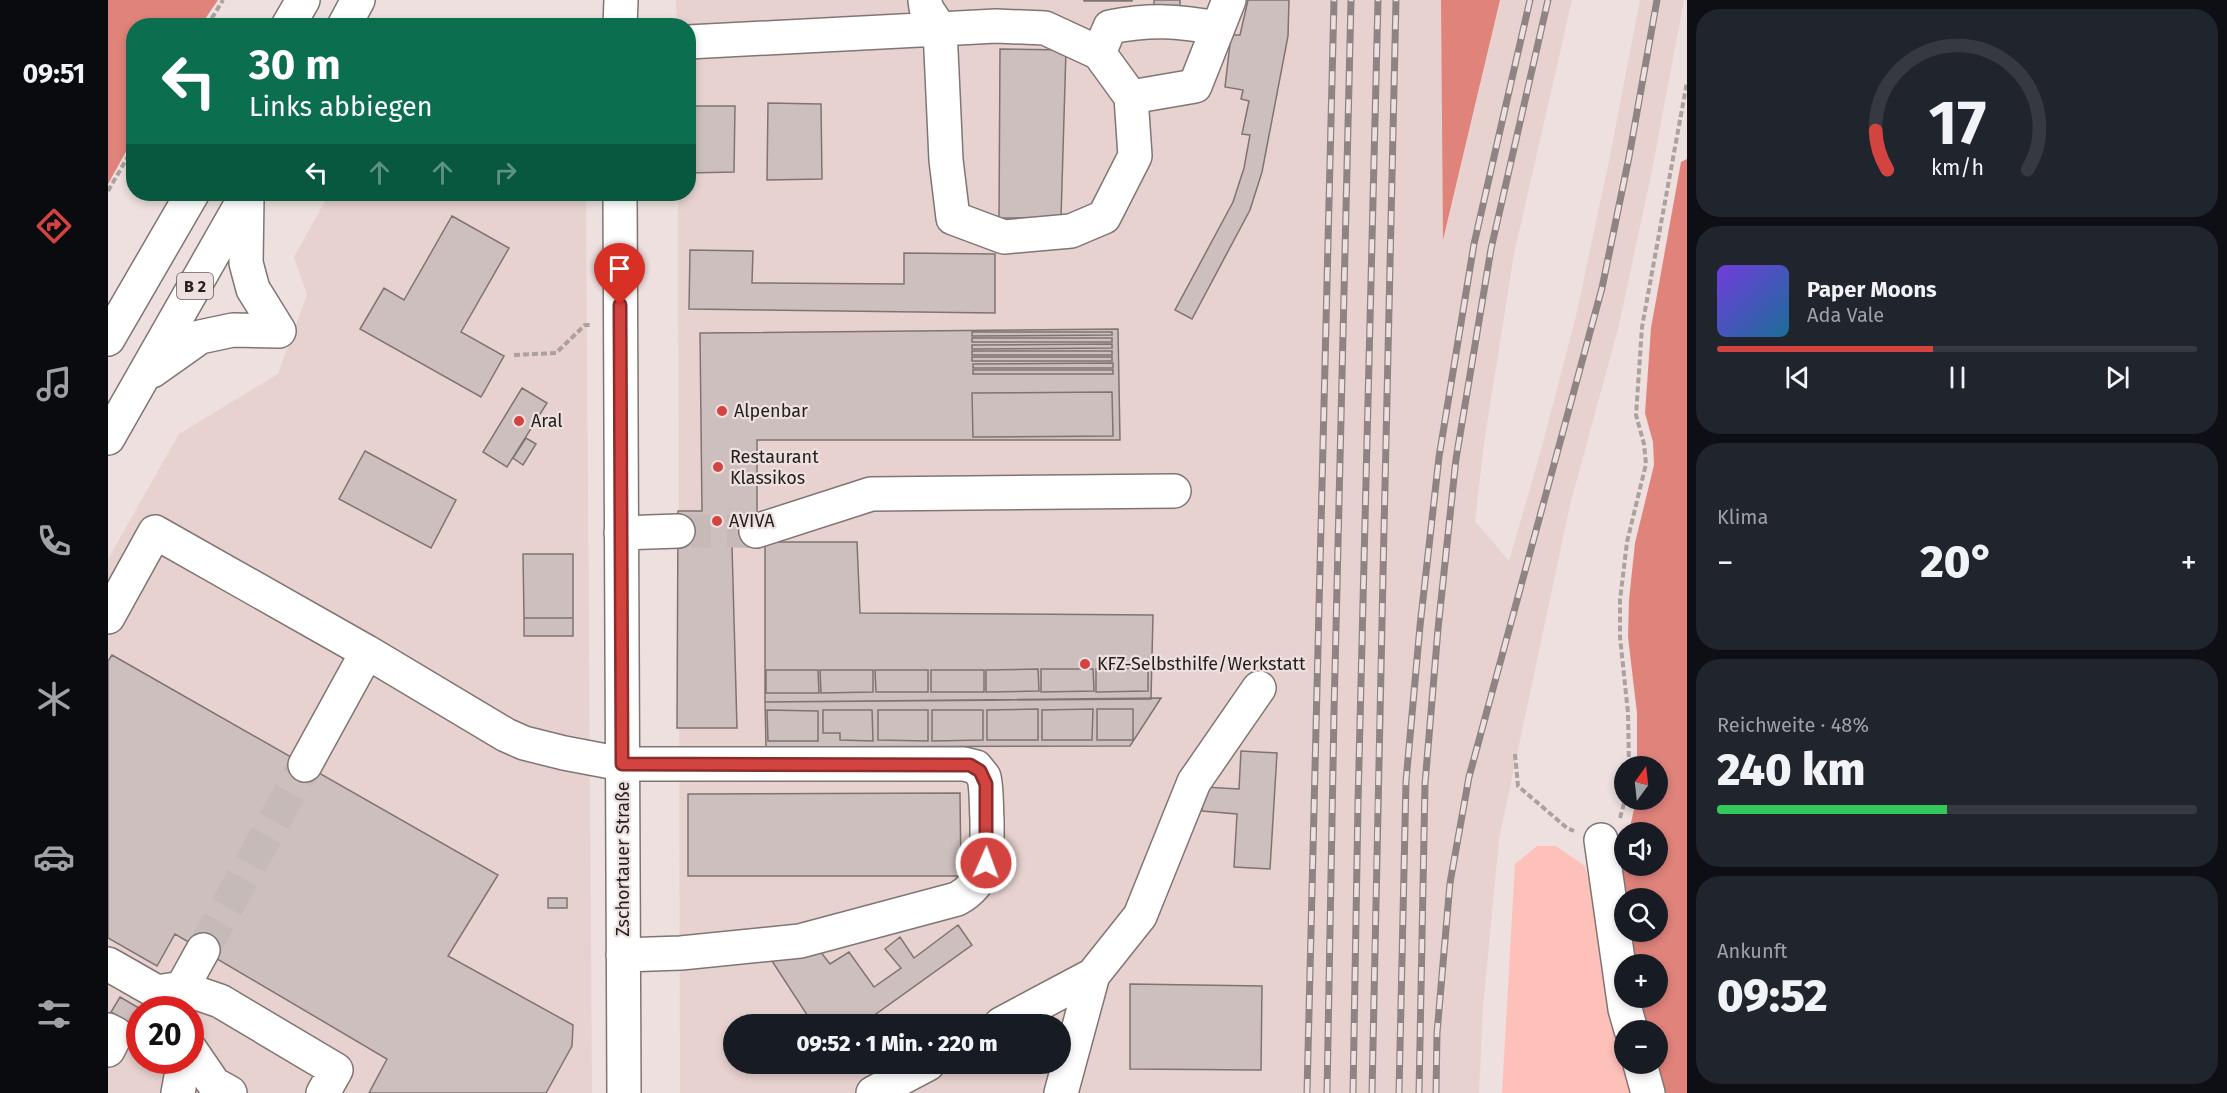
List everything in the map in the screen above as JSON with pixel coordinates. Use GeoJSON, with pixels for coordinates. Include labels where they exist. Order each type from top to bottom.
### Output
{"type":"FeatureCollection","features":[{"type":"Feature","properties":{"kind":"main road"},"geometry":{"type":"LineString","coordinates":[[293,18],[303,0]]}},
{"type":"Feature","properties":{"kind":"main road"},"geometry":{"type":"LineString","coordinates":[[348,18],[358,0]]}},
{"type":"Feature","properties":{"kind":"main road"},"geometry":{"type":"LineString","coordinates":[[620,18],[621,0]]}},
{"type":"Feature","properties":{"kind":"main road"},"geometry":{"type":"LineString","coordinates":[[696,42],[939,29],[996,26],[1031,14],[1045,28],[1099,53],[1131,97],[1134,156],[1104,217],[1071,231],[1004,237],[953,218],[946,160],[939,29],[925,0]]}},
{"type":"Feature","properties":{"kind":"main road"},"geometry":{"type":"LineString","coordinates":[[1131,97],[1195,86],[1224,14]]}},
{"type":"Feature","properties":{"kind":"main road"},"geometry":{"type":"LineString","coordinates":[[1099,53],[1110,27],[1140,21],[1178,21],[1224,14]]}},
{"type":"Feature","properties":{"kind":"main road","name":"B 2"},"geometry":{"type":"LineString","coordinates":[[108,339],[188,201]]}},
{"type":"Feature","properties":{"kind":"main road","name":"B 2"},"geometry":{"type":"LineString","coordinates":[[108,438],[243,201]]}},
{"type":"Feature","properties":{"kind":"main road"},"geometry":{"type":"LineString","coordinates":[[143,377],[200,337],[233,330],[279,331],[252,289],[246,263],[247,201]]}},
{"type":"Feature","properties":{"kind":"main road","name":"Zschortauer Straße"},"geometry":{"type":"LineString","coordinates":[[620,201],[624,1093]]}},
{"type":"Feature","properties":{"kind":"main road"},"geometry":{"type":"LineString","coordinates":[[756,531],[871,494],[1174,491]]}},
{"type":"Feature","properties":{"kind":"main road"},"geometry":{"type":"LineString","coordinates":[[621,533],[678,531]]}},
{"type":"Feature","properties":{"kind":"main road"},"geometry":{"type":"LineString","coordinates":[[108,617],[155,532],[367,652],[506,735],[524,743],[622,764],[970,765],[980,771],[986,784],[987,857],[973,888],[957,899],[800,941],[681,953],[623,955]]}},
{"type":"Feature","properties":{"kind":"main road"},"geometry":{"type":"LineString","coordinates":[[305,765],[367,652]]}},
{"type":"Feature","properties":{"kind":"main road"},"geometry":{"type":"LineString","coordinates":[[1061,1093],[1093,975],[1140,916],[1194,782],[1259,688]]}},
{"type":"Feature","properties":{"kind":"main road"},"geometry":{"type":"LineString","coordinates":[[1601,840],[1629,1020]]}},
{"type":"Feature","properties":{"kind":"main road"},"geometry":{"type":"LineString","coordinates":[[169,996],[203,950]]}},
{"type":"Feature","properties":{"kind":"main road"},"geometry":{"type":"LineString","coordinates":[[108,964],[166,996]]}},
{"type":"Feature","properties":{"kind":"main road"},"geometry":{"type":"LineString","coordinates":[[1020,1014],[1093,975]]}},
{"type":"Feature","properties":{"kind":"main road"},"geometry":{"type":"LineString","coordinates":[[204,1000],[220,1001],[336,1070],[323,1093]]}},
{"type":"Feature","properties":{"kind":"main road"},"geometry":{"type":"LineString","coordinates":[[108,1030],[116,1034],[108,1050]]}},
{"type":"Feature","properties":{"kind":"main road"},"geometry":{"type":"LineString","coordinates":[[204,1069],[214,1084],[230,1093]]}},
{"type":"Feature","properties":{"kind":"main road"},"geometry":{"type":"LineString","coordinates":[[178,1093],[181,1074]]}},
{"type":"Feature","properties":{"kind":"main road"},"geometry":{"type":"LineString","coordinates":[[873,1093],[909,1074]]}},
{"type":"Feature","properties":{"kind":"main road"},"geometry":{"type":"LineString","coordinates":[[1643,1074],[1648,1093]]}},
{"type":"Feature","properties":{"kind":"path"},"geometry":{"type":"LineString","coordinates":[[212,18],[223,0]]}},
{"type":"Feature","properties":{"kind":"path"},"geometry":{"type":"LineString","coordinates":[[1629,756],[1628,713],[1620,637],[1620,600],[1627,542],[1646,464],[1644,444],[1636,415],[1642,327],[1687,82]]}},
{"type":"Feature","properties":{"kind":"path"},"geometry":{"type":"LineString","coordinates":[[108,191],[126,160]]}},
{"type":"Feature","properties":{"kind":"path"},"geometry":{"type":"LineString","coordinates":[[514,355],[556,353],[585,325],[621,327]]}},
{"type":"Feature","properties":{"kind":"path"},"geometry":{"type":"LineString","coordinates":[[1515,754],[1518,786],[1567,828],[1601,840],[1620,818],[1622,810]]}},
{"type":"Feature","properties":{"kind":"shaded area"},"geometry":{"type":"Polygon","coordinates":[[[108,0],[218,0],[206,18],[126,18],[126,152],[108,184],[108,0]]]}},
{"type":"Feature","properties":{"kind":"shaded area"},"geometry":{"type":"Polygon","coordinates":[[[676,0],[1441,0],[1444,237],[1500,0],[1572,0],[1514,254],[1484,443],[1475,521],[1509,561],[1576,316],[1640,0],[1684,0],[1652,170],[1619,325],[1570,505],[1499,839],[1483,1007],[1479,1093],[680,1093],[678,201],[696,201],[696,18],[677,18],[676,0]]]}},
{"type":"Feature","properties":{"kind":"shaded area"},"geometry":{"type":"Polygon","coordinates":[[[1441,0],[1500,0],[1443,240],[1441,0]]]}},
{"type":"Feature","properties":{"kind":"shaded area"},"geometry":{"type":"Polygon","coordinates":[[[1687,159],[1687,1093],[1659,1093],[1654,1074],[1668,1074],[1668,1020],[1641,1020],[1638,1008],[1668,1008],[1668,954],[1629,954],[1628,942],[1668,942],[1668,888],[1622,888],[1620,876],[1668,876],[1668,822],[1631,822],[1634,810],[1668,810],[1668,756],[1637,756],[1637,713],[1628,637],[1635,543],[1654,465],[1653,442],[1645,413],[1651,328],[1681,162],[1687,159]]]}},
{"type":"Feature","properties":{"kind":"shaded area"},"geometry":{"type":"Polygon","coordinates":[[[325,201],[586,201],[592,1093],[108,1093],[108,559],[179,434],[278,374],[307,295],[294,257],[325,201]]]}},
{"type":"Feature","properties":{"kind":"shaded area"},"geometry":{"type":"Polygon","coordinates":[[[1537,846],[1556,846],[1585,866],[1606,948],[1617,1020],[1614,1020],[1614,1074],[1628,1074],[1637,1093],[1502,1093],[1515,864],[1537,846]]]}},
{"type":"Feature","properties":{"kind":"building"},"geometry":{"type":"Polygon","coordinates":[[[1132,0],[1132,1],[1084,1],[1132,0]]]}},
{"type":"Feature","properties":{"kind":"building"},"geometry":{"type":"Polygon","coordinates":[[[1154,0],[1180,0],[1180,11],[1154,11],[1154,0]]]}},
{"type":"Feature","properties":{"kind":"building"},"geometry":{"type":"Polygon","coordinates":[[[1248,0],[1289,0],[1288,36],[1262,172],[1250,210],[1192,319],[1175,310],[1233,202],[1244,168],[1250,135],[1242,134],[1249,101],[1241,99],[1243,90],[1225,87],[1231,35],[1240,35],[1248,0]]]}},
{"type":"Feature","properties":{"kind":"building"},"geometry":{"type":"Polygon","coordinates":[[[1000,49],[1066,50],[1061,218],[999,218],[1000,49]]]}},
{"type":"Feature","properties":{"kind":"building"},"geometry":{"type":"Polygon","coordinates":[[[768,103],[821,104],[822,179],[767,180],[768,103]]]}},
{"type":"Feature","properties":{"kind":"building"},"geometry":{"type":"Polygon","coordinates":[[[696,106],[735,106],[734,172],[696,173],[696,106]]]}},
{"type":"Feature","properties":{"kind":"building","name":"Aral"},"geometry":{"type":"Polygon","coordinates":[[[452,216],[509,248],[461,332],[504,356],[481,397],[360,329],[384,288],[404,300],[452,216]]]}},
{"type":"Feature","properties":{"kind":"building"},"geometry":{"type":"Polygon","coordinates":[[[690,250],[753,251],[752,283],[904,284],[904,253],[995,254],[995,313],[689,309],[690,250]]]}},
{"type":"Feature","properties":{"kind":"building","name":"AVIVA"},"geometry":{"type":"Polygon","coordinates":[[[1118,329],[1120,440],[757,440],[757,547],[732,546],[737,728],[677,728],[678,511],[702,511],[700,333],[1118,329]]]}},
{"type":"Feature","properties":{"kind":"building"},"geometry":{"type":"Polygon","coordinates":[[[972,332],[1112,332],[1112,335],[972,336],[972,332]]]}},
{"type":"Feature","properties":{"kind":"building"},"geometry":{"type":"Polygon","coordinates":[[[972,338],[1112,338],[1112,342],[972,342],[972,338]]]}},
{"type":"Feature","properties":{"kind":"building"},"geometry":{"type":"Polygon","coordinates":[[[1112,344],[1112,348],[972,349],[972,345],[1112,344]]]}},
{"type":"Feature","properties":{"kind":"building"},"geometry":{"type":"Polygon","coordinates":[[[972,351],[1112,351],[1112,355],[972,355],[972,351]]]}},
{"type":"Feature","properties":{"kind":"building"},"geometry":{"type":"Polygon","coordinates":[[[972,357],[1112,357],[1112,361],[972,361],[972,357]]]}},
{"type":"Feature","properties":{"kind":"building"},"geometry":{"type":"Polygon","coordinates":[[[1113,363],[1113,368],[973,368],[973,364],[1113,363]]]}},
{"type":"Feature","properties":{"kind":"building"},"geometry":{"type":"Polygon","coordinates":[[[973,370],[1113,370],[1113,374],[973,374],[973,370]]]}},
{"type":"Feature","properties":{"kind":"building","name":"Aral"},"geometry":{"type":"Polygon","coordinates":[[[522,388],[547,403],[507,467],[483,452],[522,388]]]}},
{"type":"Feature","properties":{"kind":"building"},"geometry":{"type":"Polygon","coordinates":[[[1112,392],[1113,436],[973,437],[972,393],[1112,392]]]}},
{"type":"Feature","properties":{"kind":"building"},"geometry":{"type":"Polygon","coordinates":[[[526,438],[536,444],[523,465],[513,458],[526,438]]]}},
{"type":"Feature","properties":{"kind":"building"},"geometry":{"type":"Polygon","coordinates":[[[365,451],[456,500],[431,548],[339,499],[365,451]]]}},
{"type":"Feature","properties":{"kind":"building"},"geometry":{"type":"Polygon","coordinates":[[[765,542],[857,542],[860,613],[1153,615],[1151,699],[765,702],[765,542]]]}},
{"type":"Feature","properties":{"kind":"building"},"geometry":{"type":"Polygon","coordinates":[[[523,554],[573,554],[573,618],[524,618],[523,554]]]}},
{"type":"Feature","properties":{"kind":"building"},"geometry":{"type":"Polygon","coordinates":[[[524,618],[573,618],[573,636],[524,636],[524,618]]]}},
{"type":"Feature","properties":{"kind":"building"},"geometry":{"type":"Polygon","coordinates":[[[112,655],[498,875],[448,956],[573,1025],[572,1046],[546,1093],[369,1093],[387,1059],[175,934],[157,966],[108,938],[108,661],[112,655]]]}},
{"type":"Feature","properties":{"kind":"building"},"geometry":{"type":"Polygon","coordinates":[[[1148,668],[1148,691],[1096,692],[1096,669],[1148,668]]]}},
{"type":"Feature","properties":{"kind":"building"},"geometry":{"type":"Polygon","coordinates":[[[1038,669],[1039,691],[986,692],[986,670],[1038,669]]]}},
{"type":"Feature","properties":{"kind":"building"},"geometry":{"type":"Polygon","coordinates":[[[1041,669],[1093,669],[1094,691],[1041,692],[1041,669]]]}},
{"type":"Feature","properties":{"kind":"building"},"geometry":{"type":"Polygon","coordinates":[[[766,670],[818,670],[819,693],[766,693],[766,670]]]}},
{"type":"Feature","properties":{"kind":"building"},"geometry":{"type":"Polygon","coordinates":[[[820,670],[873,670],[873,692],[821,693],[820,670]]]}},
{"type":"Feature","properties":{"kind":"building"},"geometry":{"type":"Polygon","coordinates":[[[875,670],[928,670],[928,692],[876,692],[875,670]]]}},
{"type":"Feature","properties":{"kind":"building"},"geometry":{"type":"Polygon","coordinates":[[[931,670],[984,670],[984,692],[931,692],[931,670]]]}},
{"type":"Feature","properties":{"kind":"building"},"geometry":{"type":"Polygon","coordinates":[[[1161,698],[1130,746],[766,747],[765,702],[1161,698]]]}},
{"type":"Feature","properties":{"kind":"building"},"geometry":{"type":"Polygon","coordinates":[[[1038,709],[1038,740],[987,740],[987,710],[1038,709]]]}},
{"type":"Feature","properties":{"kind":"building"},"geometry":{"type":"Polygon","coordinates":[[[1093,709],[1092,740],[1042,740],[1042,710],[1093,709]]]}},
{"type":"Feature","properties":{"kind":"building"},"geometry":{"type":"Polygon","coordinates":[[[1097,709],[1133,709],[1133,740],[1097,740],[1097,709]]]}},
{"type":"Feature","properties":{"kind":"building"},"geometry":{"type":"Polygon","coordinates":[[[767,710],[818,711],[818,741],[768,741],[767,710]]]}},
{"type":"Feature","properties":{"kind":"building"},"geometry":{"type":"Polygon","coordinates":[[[823,710],[872,710],[873,741],[840,740],[840,733],[823,733],[823,710]]]}},
{"type":"Feature","properties":{"kind":"building"},"geometry":{"type":"Polygon","coordinates":[[[878,710],[928,710],[928,741],[878,740],[878,710]]]}},
{"type":"Feature","properties":{"kind":"building"},"geometry":{"type":"Polygon","coordinates":[[[932,710],[983,710],[983,740],[932,741],[932,710]]]}},
{"type":"Feature","properties":{"kind":"building"},"geometry":{"type":"Polygon","coordinates":[[[1241,751],[1277,753],[1270,869],[1234,867],[1237,814],[1202,811],[1204,787],[1239,789],[1241,751]]]}},
{"type":"Feature","properties":{"kind":"building"},"geometry":{"type":"Polygon","coordinates":[[[960,793],[961,876],[688,876],[688,794],[960,793]]]}},
{"type":"Feature","properties":{"kind":"building"},"geometry":{"type":"Polygon","coordinates":[[[548,898],[567,898],[567,908],[548,908],[548,898]]]}},
{"type":"Feature","properties":{"kind":"building"},"geometry":{"type":"Polygon","coordinates":[[[958,925],[972,945],[876,1014],[806,1014],[772,961],[820,951],[830,964],[849,952],[874,987],[901,968],[885,949],[900,937],[914,958],[958,925]]]}},
{"type":"Feature","properties":{"kind":"building"},"geometry":{"type":"Polygon","coordinates":[[[1130,984],[1262,986],[1261,1070],[1130,1069],[1130,984]]]}},
{"type":"Feature","properties":{"kind":"building"},"geometry":{"type":"Polygon","coordinates":[[[120,997],[126,1000],[126,1021],[111,1012],[120,997]]]}},
{"type":"Feature","properties":{"kind":"tunnel"},"geometry":{"type":"LineString","coordinates":[[678,531],[756,531]]}},
{"type":"Feature","properties":{"kind":"tunnel"},"geometry":{"type":"LineString","coordinates":[[203,950],[305,765]]}},
{"type":"Feature","properties":{"kind":"railway"},"geometry":{"type":"LineString","coordinates":[[1307,1093],[1334,0]]}},
{"type":"Feature","properties":{"kind":"railway"},"geometry":{"type":"LineString","coordinates":[[1327,1093],[1351,0]]}},
{"type":"Feature","properties":{"kind":"railway"},"geometry":{"type":"LineString","coordinates":[[1353,1093],[1378,0]]}},
{"type":"Feature","properties":{"kind":"railway"},"geometry":{"type":"LineString","coordinates":[[1372,1093],[1396,0]]}},
{"type":"Feature","properties":{"kind":"railway"},"geometry":{"type":"LineString","coordinates":[[1399,1093],[1406,781],[1439,457],[1474,244],[1530,0]]}},
{"type":"Feature","properties":{"kind":"railway"},"geometry":{"type":"LineString","coordinates":[[1419,1093],[1425,784],[1456,459],[1491,249],[1548,0]]}},
{"type":"Feature","properties":{"kind":"railway"},"geometry":{"type":"LineString","coordinates":[[1436,1093],[1437,1033],[1450,883],[1469,777],[1602,288],[1629,157],[1657,0]]}},
{"type":"Feature","properties":{"kind":"place","name":"Alpenbar"},"geometry":{"type":"Point","coordinates":[722,411]}},
{"type":"Feature","properties":{"kind":"place","name":"Aral"},"geometry":{"type":"Point","coordinates":[519,421]}},
{"type":"Feature","properties":{"kind":"place","name":"Restaurant Klassikos"},"geometry":{"type":"Point","coordinates":[718,467]}},
{"type":"Feature","properties":{"kind":"place","name":"AVIVA"},"geometry":{"type":"Point","coordinates":[717,521]}},
{"type":"Feature","properties":{"kind":"place","name":"KFZ-Selbsthilfe/Werkstatt"},"geometry":{"type":"Point","coordinates":[1085,664]}},
{"type":"Feature","properties":{"kind":"route"},"geometry":{"type":"LineString","coordinates":[[620,305],[622,764],[970,765],[980,771],[986,784],[986,863]]}}]}
